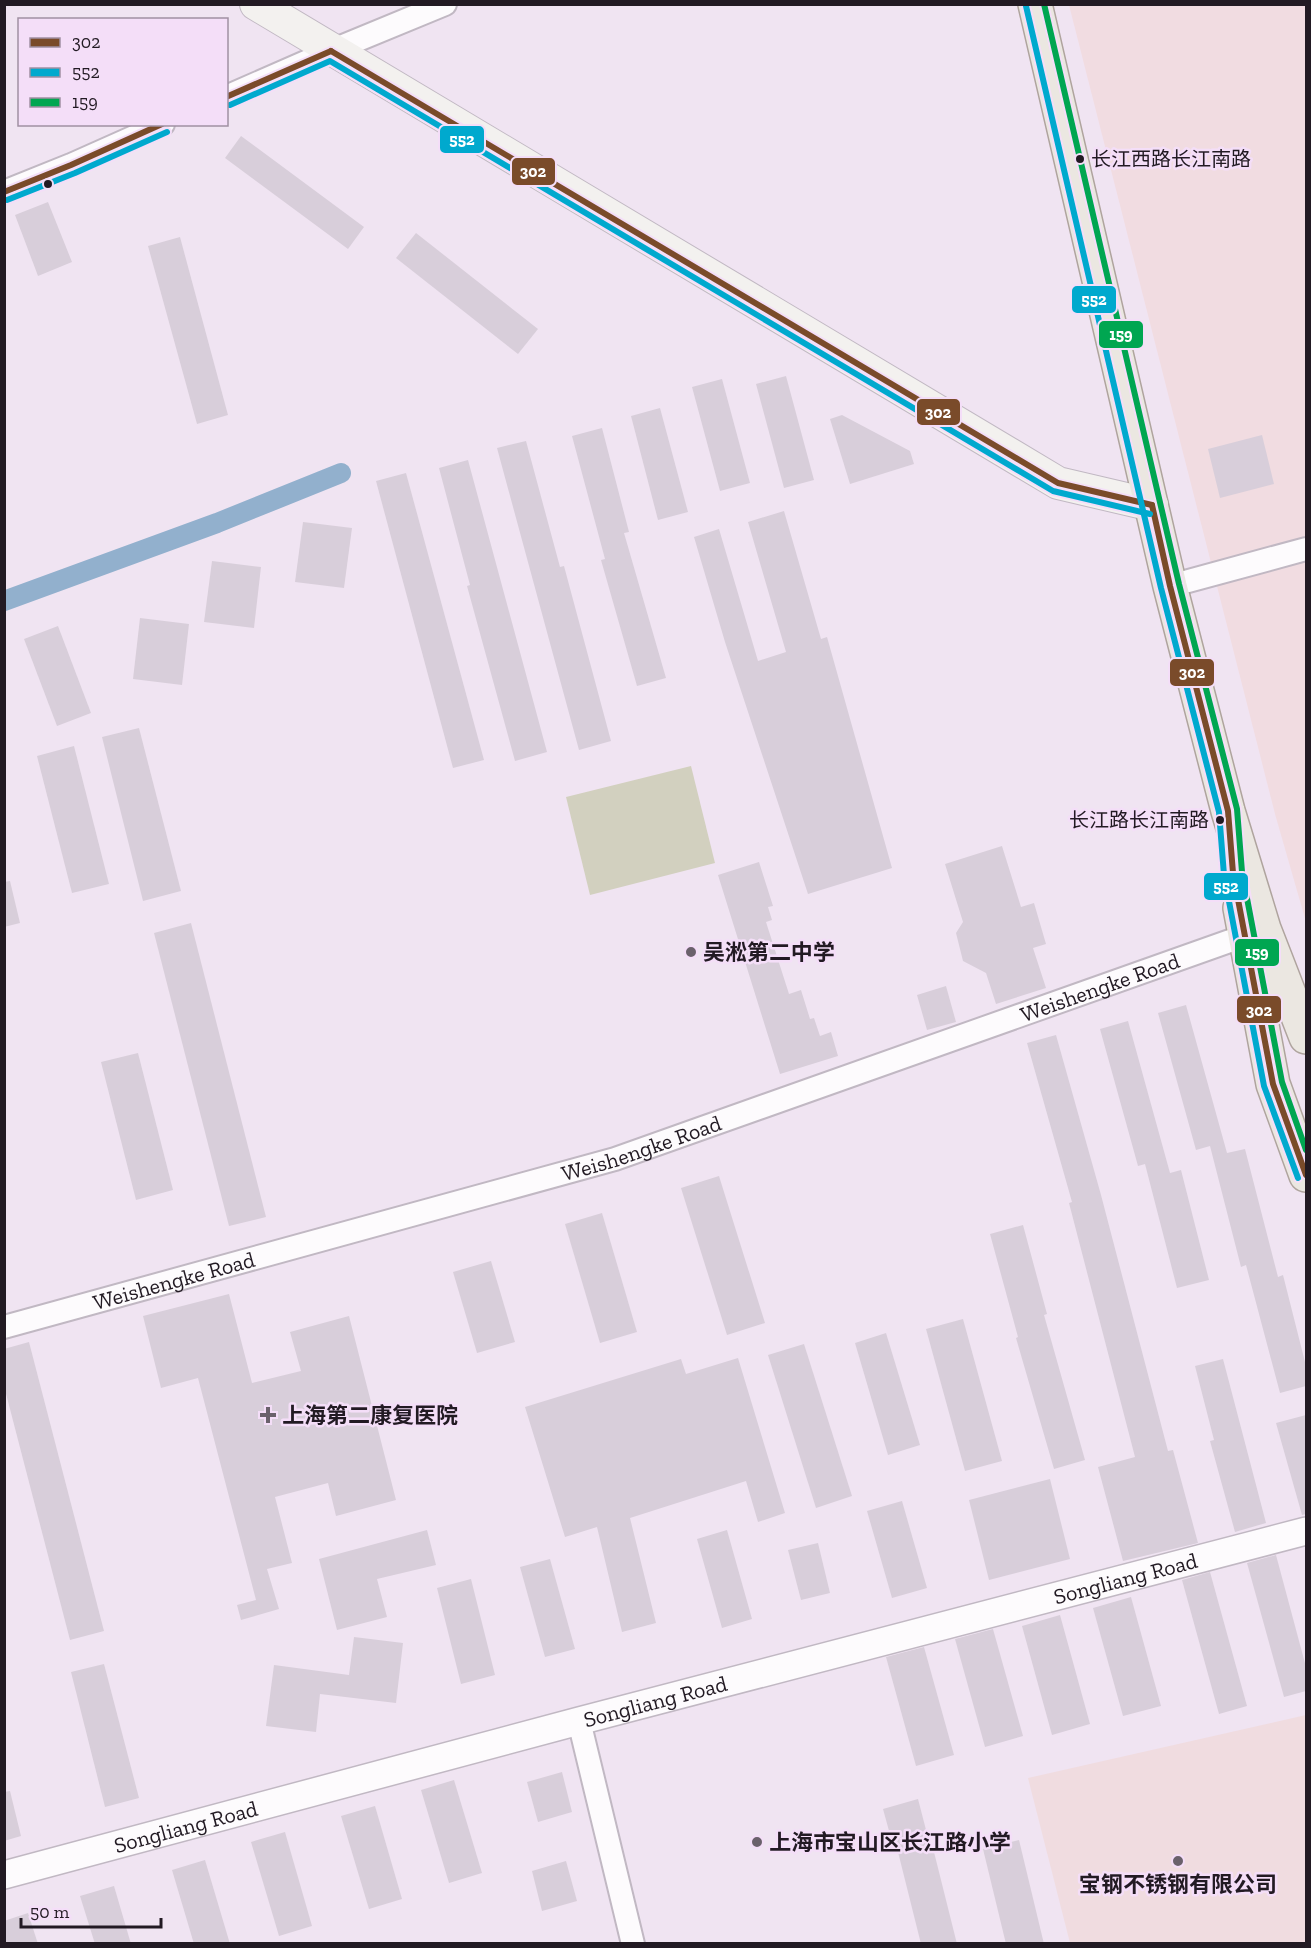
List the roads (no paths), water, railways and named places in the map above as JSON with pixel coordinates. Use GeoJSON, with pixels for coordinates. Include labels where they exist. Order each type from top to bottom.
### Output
{"type":"FeatureCollection","features":[{"type":"Feature","properties":{"kind":"main road"},"geometry":{"type":"LineString","coordinates":[[256,4],[331,51],[1058,483],[1152,505]]}},
{"type":"Feature","properties":{"kind":"main road"},"geometry":{"type":"LineString","coordinates":[[1035,4],[1170,586],[1228,811],[1233,873],[1255,932],[1306,1037]]}},
{"type":"Feature","properties":{"kind":"main road"},"geometry":{"type":"LineString","coordinates":[[1255,932],[1273,1084],[1306,1176]]}},
{"type":"Feature","properties":{"kind":"street"},"geometry":{"type":"LineString","coordinates":[[228,96],[445,4]]}},
{"type":"Feature","properties":{"kind":"street"},"geometry":{"type":"LineString","coordinates":[[4,192],[159,126]]}},
{"type":"Feature","properties":{"kind":"street"},"geometry":{"type":"LineString","coordinates":[[1170,586],[1306,549]]}},
{"type":"Feature","properties":{"kind":"street","name":"Weishengke Road"},"geometry":{"type":"LineString","coordinates":[[4,1328],[615,1159],[1255,932]]}},
{"type":"Feature","properties":{"kind":"street","name":"Songliang Road"},"geometry":{"type":"LineString","coordinates":[[4,1875],[579,1721],[1306,1531]]}},
{"type":"Feature","properties":{"kind":"street"},"geometry":{"type":"LineString","coordinates":[[579,1721],[633,1944]]}},
{"type":"Feature","properties":{"kind":"waterway"},"geometry":{"type":"LineString","coordinates":[[4,601],[217,523],[341,473]]}},
{"type":"Feature","properties":{"kind":"place","name":"长江西路长江南路"},"geometry":{"type":"Point","coordinates":[1080,159]}},
{"type":"Feature","properties":{"kind":"place","name":"长江路长江南路"},"geometry":{"type":"Point","coordinates":[1220,820]}},
{"type":"Feature","properties":{"kind":"place","name":"吴淞第二中学"},"geometry":{"type":"Point","coordinates":[691,952]}},
{"type":"Feature","properties":{"kind":"place","name":"上海第二康复医院"},"geometry":{"type":"Point","coordinates":[268,1415]}},
{"type":"Feature","properties":{"kind":"place","name":"上海市宝山区长江路小学"},"geometry":{"type":"Point","coordinates":[757,1842]}},
{"type":"Feature","properties":{"kind":"place","name":"宝钢不锈钢有限公司"},"geometry":{"type":"Point","coordinates":[1178,1861]}}]}
